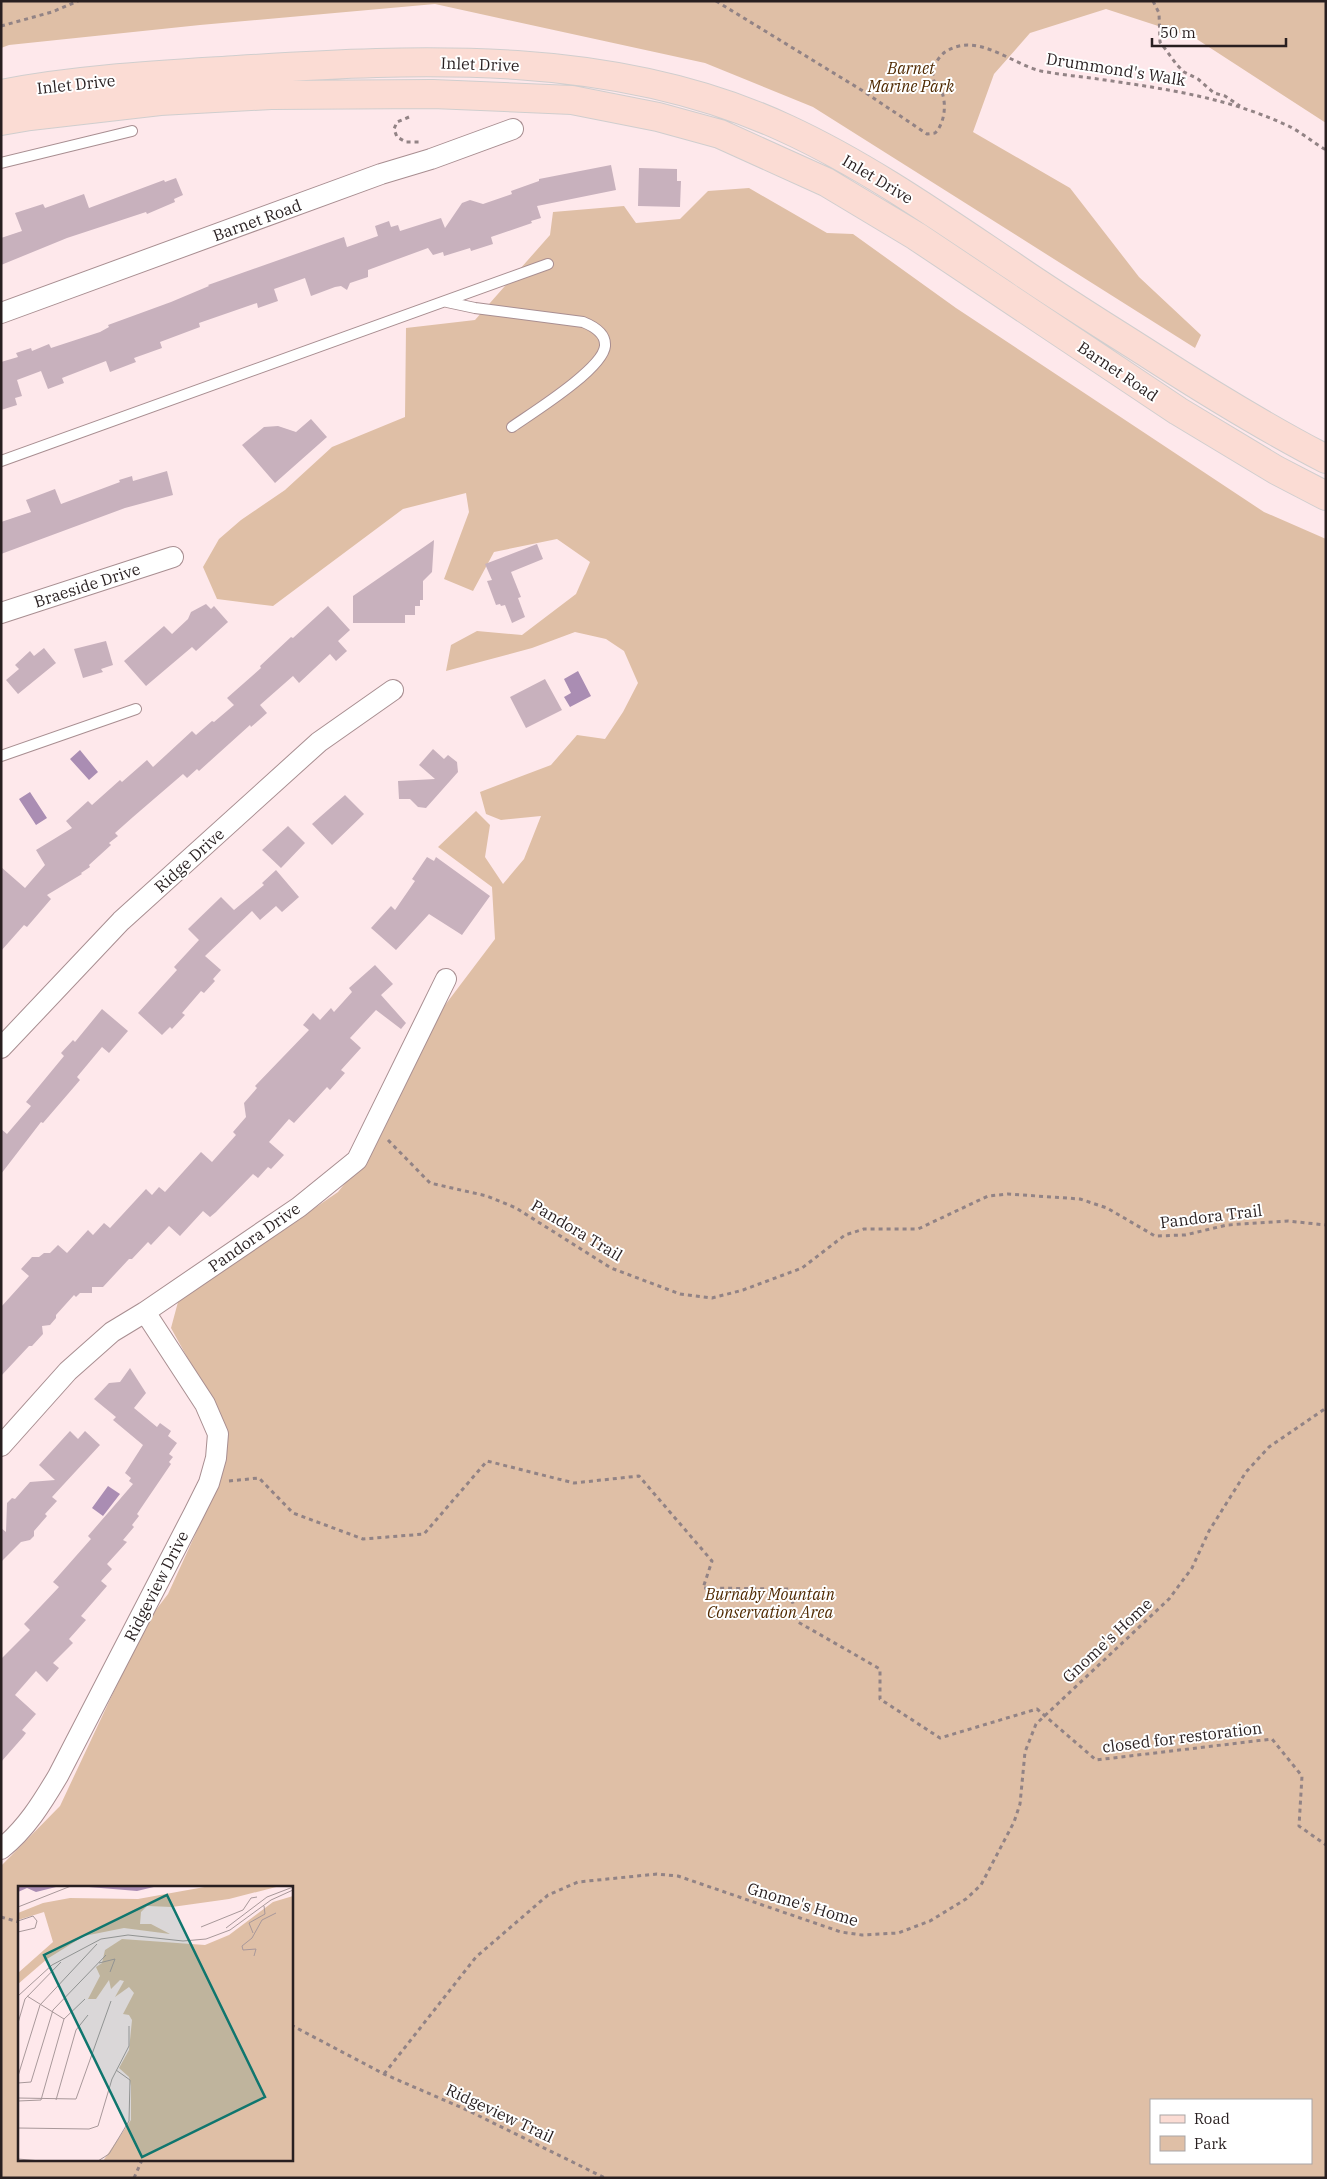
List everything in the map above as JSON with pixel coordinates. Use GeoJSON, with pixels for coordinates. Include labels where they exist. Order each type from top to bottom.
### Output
{"type":"FeatureCollection","features":[{"type":"Feature","properties":{"kind":"main road","name":"Inlet Drive"},"geometry":{"type":"LineString","coordinates":[[1,94],[26,89],[157,75],[272,68],[438,62],[513,64],[576,69],[667,86],[728,104],[788,129],[844,158],[929,211]]}},
{"type":"Feature","properties":{"kind":"main road","name":"Inlet Drive"},"geometry":{"type":"LineString","coordinates":[[1,121],[160,101],[271,95],[432,94],[572,100],[658,117],[720,134],[826,182],[916,236]]}},
{"type":"Feature","properties":{"kind":"main road","name":"Barnet Road"},"geometry":{"type":"LineString","coordinates":[[929,211],[1181,375],[1292,442],[1326,459]]}},
{"type":"Feature","properties":{"kind":"main road","name":"Barnet Road"},"geometry":{"type":"LineString","coordinates":[[916,236],[1178,411],[1276,470],[1326,496]]}},
{"type":"Feature","properties":{"kind":"street","name":"Barnet Road"},"geometry":{"type":"LineString","coordinates":[[1,313],[381,174],[431,159],[513,129]]}},
{"type":"Feature","properties":{"kind":"street","name":"Braeside Drive"},"geometry":{"type":"LineString","coordinates":[[1,613],[173,557]]}},
{"type":"Feature","properties":{"kind":"street","name":"Ridge Drive"},"geometry":{"type":"LineString","coordinates":[[1,1048],[121,921],[320,742],[393,690]]}},
{"type":"Feature","properties":{"kind":"street","name":"Pandora Drive"},"geometry":{"type":"LineString","coordinates":[[1,1446],[68,1371],[112,1332],[145,1312],[299,1207],[357,1160],[446,979]]}},
{"type":"Feature","properties":{"kind":"street","name":"Ridgeview Drive"},"geometry":{"type":"LineString","coordinates":[[1,1849],[13,1840],[37,1811],[58,1776],[208,1483],[216,1458],[218,1434],[205,1404],[145,1312]]}},
{"type":"Feature","properties":{"kind":"lane"},"geometry":{"type":"LineString","coordinates":[[1,163],[132,130]]}},
{"type":"Feature","properties":{"kind":"lane"},"geometry":{"type":"LineString","coordinates":[[1,461],[548,264]]}},
{"type":"Feature","properties":{"kind":"lane"},"geometry":{"type":"LineString","coordinates":[[446,302],[475,308],[576,320],[595,327],[602,334],[605,345],[601,356],[591,368],[579,380],[512,427]]}},
{"type":"Feature","properties":{"kind":"lane"},"geometry":{"type":"LineString","coordinates":[[1,756],[136,709]]}},
{"type":"Feature","properties":{"kind":"path"},"geometry":{"type":"LineString","coordinates":[[1,26],[52,12],[78,1]]}},
{"type":"Feature","properties":{"kind":"path","name":"Drummond's Walk"},"geometry":{"type":"LineString","coordinates":[[716,1],[862,91],[927,134],[935,133],[940,128],[944,110],[941,91],[934,81],[933,68],[938,58],[946,51],[961,46],[980,46],[1040,70],[1189,93],[1243,107],[1286,125],[1326,150]]}},
{"type":"Feature","properties":{"kind":"path"},"geometry":{"type":"LineString","coordinates":[[1153,1],[1159,13],[1160,42],[1177,65],[1184,72],[1198,78],[1214,93],[1225,96],[1243,107]]}},
{"type":"Feature","properties":{"kind":"path"},"geometry":{"type":"LineString","coordinates":[[431,159],[424,142],[406,142],[397,137],[394,129],[397,122],[422,112],[432,94]]}},
{"type":"Feature","properties":{"kind":"path","name":"Pandora Trail"},"geometry":{"type":"LineString","coordinates":[[373,1125],[430,1183],[487,1196],[516,1208],[611,1268],[680,1294],[712,1298],[743,1290],[802,1268],[845,1235],[864,1229],[918,1229],[988,1196],[995,1195],[1008,1194],[1080,1199],[1107,1208],[1155,1236],[1186,1235],[1227,1225],[1279,1221],[1326,1225]]}},
{"type":"Feature","properties":{"kind":"path","name":"Gnome's Home"},"geometry":{"type":"LineString","coordinates":[[384,2074],[476,1957],[548,1895],[578,1882],[657,1874],[678,1876],[841,1932],[862,1935],[898,1933],[930,1920],[966,1899],[980,1885],[1014,1822],[1020,1804],[1025,1752],[1036,1724],[1169,1599],[1192,1568],[1209,1531],[1246,1472],[1269,1448],[1326,1408]]}},
{"type":"Feature","properties":{"kind":"path"},"geometry":{"type":"LineString","coordinates":[[208,1483],[259,1478],[293,1513],[363,1539],[424,1534],[487,1461],[574,1483],[639,1476],[712,1560],[703,1588],[789,1589],[798,1622],[880,1669],[880,1699],[940,1738],[1037,1709],[1045,1716]]}},
{"type":"Feature","properties":{"kind":"path","name":"closed for restoration"},"geometry":{"type":"LineString","coordinates":[[1045,1716],[1096,1760],[1272,1739],[1302,1776],[1299,1826],[1326,1845]]}},
{"type":"Feature","properties":{"kind":"path"},"geometry":{"type":"LineString","coordinates":[[1,1917],[18,1922]]}},
{"type":"Feature","properties":{"kind":"path","name":"Ridgeview Trail"},"geometry":{"type":"LineString","coordinates":[[292,2026],[384,2074],[467,2110],[605,2178]]}},
{"type":"Feature","properties":{"kind":"path"},"geometry":{"type":"LineString","coordinates":[[134,2178],[141,2162]]}},
{"type":"Feature","properties":{"kind":"green space","name":"Barnet Marine Park"},"geometry":{"type":"Polygon","coordinates":[[[1,1],[1326,1],[1326,123],[1195,38],[1106,9],[1030,33],[994,74],[973,132],[1070,188],[1139,277],[1201,335],[1195,348],[813,107],[705,63],[435,4],[200,25],[9,45],[1,48],[1,1]]]}},
{"type":"Feature","properties":{"kind":"green space","name":"Burnaby Mountain Conservation Area"},"geometry":{"type":"Polygon","coordinates":[[[749,188],[827,233],[853,234],[956,308],[1264,512],[1326,539],[1326,2178],[1,2178],[1,1866],[60,1806],[146,1623],[168,1594],[206,1511],[223,1422],[171,1328],[178,1302],[338,1192],[373,1148],[433,1021],[495,939],[492,887],[438,847],[476,811],[490,825],[485,857],[503,884],[524,859],[541,816],[501,820],[486,814],[480,792],[551,765],[577,735],[605,739],[623,712],[638,683],[624,651],[606,639],[575,632],[532,648],[446,671],[451,645],[477,631],[522,635],[576,594],[590,562],[557,539],[494,552],[473,591],[444,579],[469,512],[466,493],[403,509],[273,606],[217,599],[203,567],[219,539],[241,520],[285,490],[332,447],[405,417],[406,328],[475,320],[550,235],[553,212],[624,206],[636,223],[680,219],[708,191],[749,188]]]}},
{"type":"Feature","properties":{"kind":"shaded area"},"geometry":{"type":"Polygon","coordinates":[[[578,671],[591,696],[570,707],[564,697],[571,693],[564,679],[578,671]]]}},
{"type":"Feature","properties":{"kind":"shaded area"},"geometry":{"type":"Polygon","coordinates":[[[80,750],[98,772],[89,780],[70,759],[80,750]]]}},
{"type":"Feature","properties":{"kind":"shaded area"},"geometry":{"type":"Polygon","coordinates":[[[30,792],[47,818],[36,825],[19,799],[30,792]]]}},
{"type":"Feature","properties":{"kind":"shaded area"},"geometry":{"type":"Polygon","coordinates":[[[108,1486],[120,1494],[103,1516],[92,1508],[108,1486]]]}},
{"type":"Feature","properties":{"kind":"building"},"geometry":{"type":"Polygon","coordinates":[[[611,165],[616,190],[537,206],[541,218],[491,237],[493,244],[471,251],[470,248],[444,256],[443,252],[433,255],[428,248],[368,270],[368,277],[350,283],[347,290],[341,286],[335,287],[311,296],[305,278],[274,289],[278,301],[258,308],[257,303],[199,323],[200,327],[160,342],[162,348],[134,358],[136,362],[110,372],[106,361],[62,378],[64,383],[48,389],[41,371],[17,380],[22,396],[15,398],[17,405],[1,410],[1,362],[18,357],[16,353],[31,348],[32,351],[49,344],[51,348],[100,332],[109,327],[108,325],[171,302],[208,285],[344,237],[347,247],[378,236],[375,226],[389,221],[391,227],[398,225],[400,231],[441,218],[445,228],[462,203],[470,200],[483,204],[512,194],[511,191],[539,181],[539,179],[611,165]]]}},
{"type":"Feature","properties":{"kind":"building"},"geometry":{"type":"Polygon","coordinates":[[[639,168],[677,169],[677,181],[681,181],[680,207],[638,206],[639,168]]]}},
{"type":"Feature","properties":{"kind":"building"},"geometry":{"type":"Polygon","coordinates":[[[176,178],[183,195],[174,199],[175,202],[147,214],[146,212],[67,238],[1,265],[1,238],[22,231],[15,213],[43,204],[45,208],[84,194],[89,208],[164,180],[165,182],[176,178]]]}},
{"type":"Feature","properties":{"kind":"building"},"geometry":{"type":"Polygon","coordinates":[[[311,419],[327,437],[275,483],[242,445],[264,427],[278,426],[296,432],[311,419]]]}},
{"type":"Feature","properties":{"kind":"building"},"geometry":{"type":"Polygon","coordinates":[[[167,471],[173,495],[125,508],[1,554],[1,522],[31,512],[26,500],[55,489],[61,504],[120,482],[119,480],[132,476],[133,481],[167,471]]]}},
{"type":"Feature","properties":{"kind":"building"},"geometry":{"type":"Polygon","coordinates":[[[434,540],[432,572],[423,581],[423,600],[420,600],[420,606],[415,606],[415,615],[405,615],[405,623],[353,623],[353,596],[434,540]]]}},
{"type":"Feature","properties":{"kind":"building"},"geometry":{"type":"Polygon","coordinates":[[[537,544],[543,559],[511,572],[521,597],[518,598],[525,617],[512,623],[505,605],[496,605],[487,581],[492,580],[485,564],[537,544]]]}},
{"type":"Feature","properties":{"kind":"building"},"geometry":{"type":"Polygon","coordinates":[[[206,604],[211,609],[214,606],[228,622],[196,651],[192,647],[146,686],[124,661],[164,626],[172,634],[188,619],[191,612],[206,604]]]}},
{"type":"Feature","properties":{"kind":"building"},"geometry":{"type":"Polygon","coordinates":[[[328,606],[350,630],[338,641],[347,651],[336,661],[330,654],[299,683],[293,676],[260,705],[267,713],[251,727],[250,725],[199,771],[197,769],[187,778],[183,774],[115,833],[118,836],[89,865],[90,867],[82,874],[47,895],[51,899],[27,927],[24,925],[1,951],[1,867],[25,888],[45,865],[36,850],[72,828],[66,821],[88,801],[92,805],[120,780],[122,782],[147,760],[153,767],[192,731],[196,735],[212,721],[214,722],[234,705],[227,698],[261,668],[260,666],[291,637],[293,638],[328,606]]]}},
{"type":"Feature","properties":{"kind":"building"},"geometry":{"type":"Polygon","coordinates":[[[106,641],[113,665],[101,669],[103,672],[83,678],[74,649],[106,641]]]}},
{"type":"Feature","properties":{"kind":"building"},"geometry":{"type":"Polygon","coordinates":[[[44,648],[56,663],[18,694],[6,680],[19,669],[15,665],[30,651],[34,656],[44,648]]]}},
{"type":"Feature","properties":{"kind":"building"},"geometry":{"type":"Polygon","coordinates":[[[545,679],[562,710],[526,728],[510,697],[545,679]]]}},
{"type":"Feature","properties":{"kind":"building"},"geometry":{"type":"Polygon","coordinates":[[[433,749],[444,759],[448,755],[457,762],[458,772],[426,808],[418,807],[410,799],[399,799],[398,781],[435,779],[419,765],[433,749]]]}},
{"type":"Feature","properties":{"kind":"building"},"geometry":{"type":"Polygon","coordinates":[[[345,795],[364,814],[332,845],[312,824],[345,795]]]}},
{"type":"Feature","properties":{"kind":"building"},"geometry":{"type":"Polygon","coordinates":[[[288,826],[305,843],[281,868],[262,850],[288,826]]]}},
{"type":"Feature","properties":{"kind":"building"},"geometry":{"type":"Polygon","coordinates":[[[427,857],[434,861],[436,857],[490,896],[462,935],[429,914],[396,950],[371,928],[391,906],[395,910],[415,881],[412,879],[427,857]]]}},
{"type":"Feature","properties":{"kind":"building"},"geometry":{"type":"Polygon","coordinates":[[[276,870],[299,897],[282,912],[276,906],[260,920],[252,911],[205,956],[221,970],[213,979],[215,981],[204,993],[201,991],[182,1013],[185,1015],[172,1029],[170,1027],[162,1035],[138,1013],[177,970],[174,967],[199,940],[188,929],[221,897],[234,910],[264,885],[262,883],[276,870]]]}},
{"type":"Feature","properties":{"kind":"building"},"geometry":{"type":"Polygon","coordinates":[[[375,965],[393,984],[381,995],[406,1023],[401,1029],[376,1010],[350,1038],[361,1048],[341,1070],[345,1073],[330,1090],[327,1087],[294,1123],[289,1119],[269,1142],[284,1155],[271,1169],[268,1167],[258,1178],[253,1174],[216,1212],[210,1217],[203,1211],[180,1236],[169,1226],[151,1245],[148,1242],[132,1259],[129,1259],[103,1287],[92,1287],[92,1293],[80,1293],[76,1297],[74,1295],[56,1315],[56,1318],[50,1325],[42,1326],[43,1334],[1,1376],[1,1307],[29,1276],[21,1269],[32,1257],[39,1257],[44,1253],[50,1253],[58,1245],[67,1253],[88,1230],[93,1235],[104,1223],[110,1228],[146,1189],[152,1195],[159,1187],[165,1192],[201,1152],[212,1162],[236,1135],[233,1132],[246,1117],[244,1103],[257,1088],[255,1086],[309,1030],[303,1025],[313,1013],[320,1020],[331,1008],[334,1012],[352,992],[349,988],[375,965]]]}},
{"type":"Feature","properties":{"kind":"building"},"geometry":{"type":"Polygon","coordinates":[[[102,1009],[128,1031],[109,1053],[102,1047],[77,1077],[80,1080],[43,1123],[41,1122],[1,1174],[1,1129],[7,1134],[31,1106],[26,1102],[64,1056],[61,1053],[73,1040],[75,1042],[102,1009]]]}},
{"type":"Feature","properties":{"kind":"building"},"geometry":{"type":"Polygon","coordinates":[[[130,1368],[146,1393],[134,1408],[157,1427],[160,1423],[171,1431],[168,1436],[177,1443],[169,1454],[173,1457],[169,1462],[171,1464],[137,1514],[139,1516],[132,1525],[134,1527],[123,1540],[127,1542],[107,1564],[112,1569],[101,1581],[107,1586],[81,1616],[86,1620],[69,1639],[73,1643],[53,1663],[59,1668],[47,1682],[36,1671],[15,1695],[36,1714],[22,1730],[26,1733],[1,1762],[1,1659],[30,1630],[24,1624],[59,1587],[53,1582],[91,1539],[88,1536],[133,1484],[129,1481],[131,1478],[125,1473],[143,1445],[113,1420],[116,1417],[94,1399],[109,1383],[120,1382],[130,1368]]]}},
{"type":"Feature","properties":{"kind":"building"},"geometry":{"type":"Polygon","coordinates":[[[70,1431],[78,1439],[85,1431],[100,1445],[52,1497],[57,1501],[45,1514],[47,1516],[34,1531],[34,1536],[30,1540],[21,1542],[1,1562],[1,1528],[6,1532],[7,1503],[12,1498],[15,1499],[30,1482],[55,1480],[39,1465],[70,1431]]]}}]}
